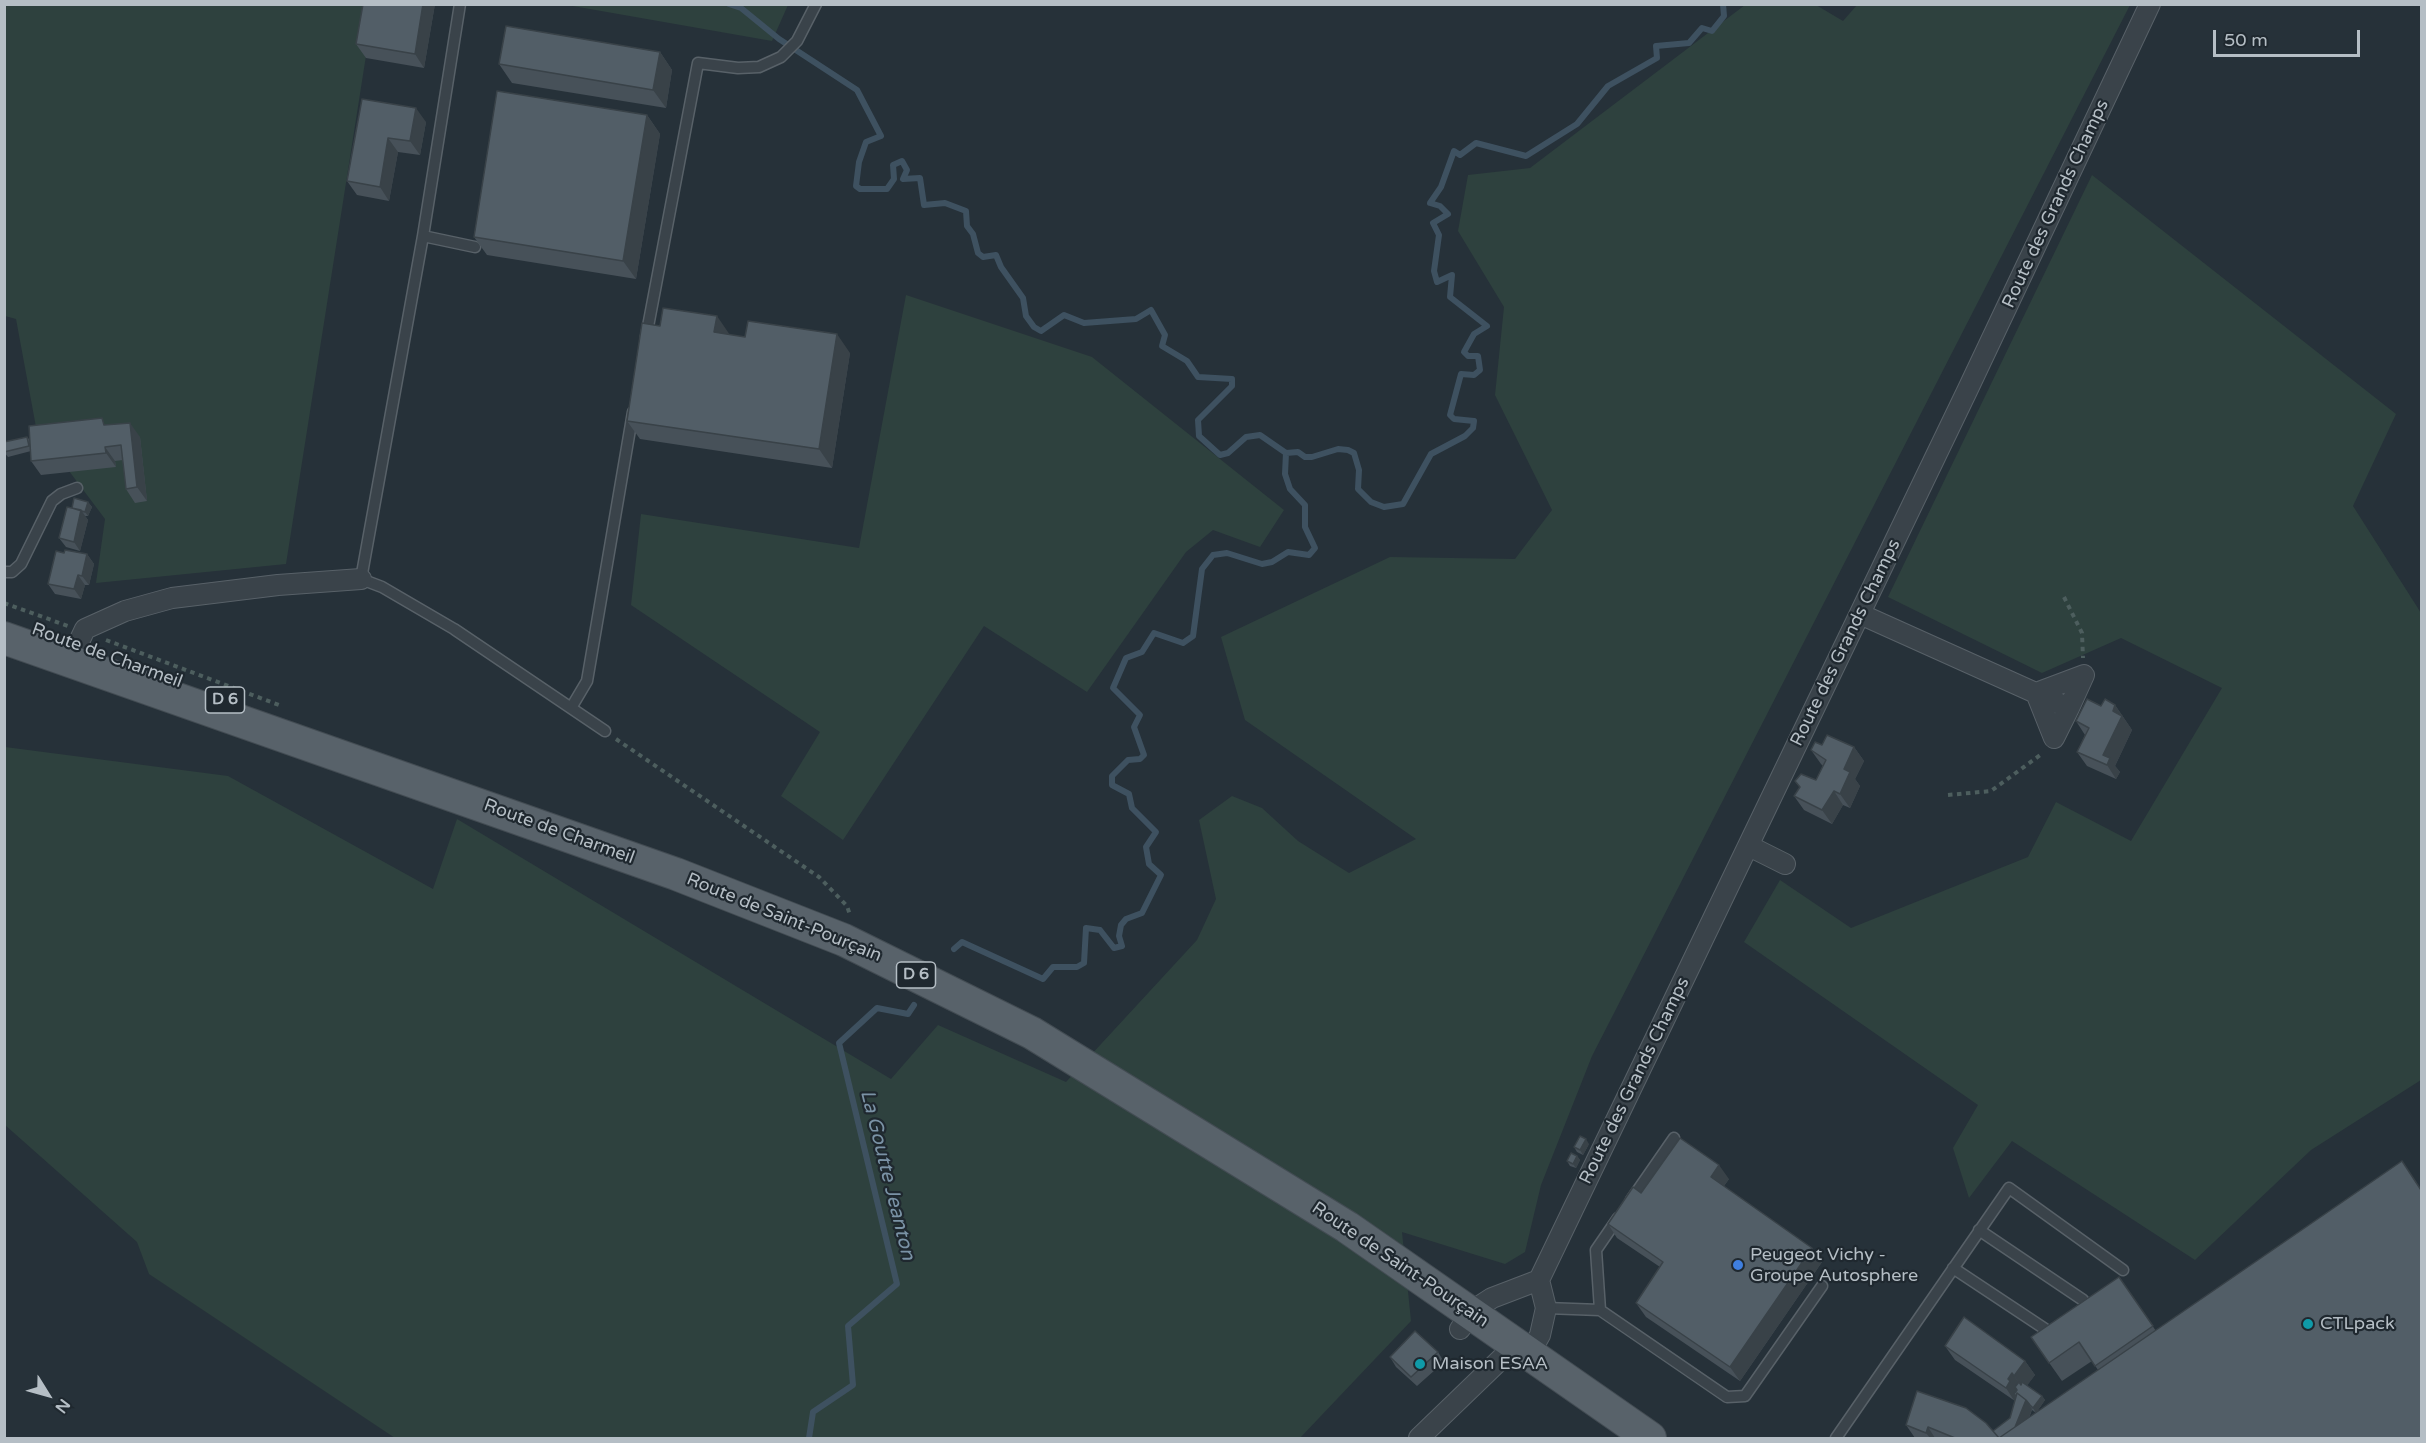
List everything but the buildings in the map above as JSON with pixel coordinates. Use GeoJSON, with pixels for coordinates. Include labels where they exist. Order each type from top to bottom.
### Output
{"type":"FeatureCollection","features":[{"type":"Feature","properties":{"kind":"main road","name":"Route de Charmeil"},"geometry":{"type":"LineString","coordinates":[[4,618],[308,730],[442,790],[676,874]]}},
{"type":"Feature","properties":{"kind":"main road","name":"Route de Charmeil"},"geometry":{"type":"LineString","coordinates":[[4,638],[76,646]]}},
{"type":"Feature","properties":{"kind":"main road","name":"Route de Saint-Pourçain"},"geometry":{"type":"LineString","coordinates":[[676,874],[844,940],[1032,1033],[1347,1227],[1466,1321],[1516,1356],[1622,1438]]}},
{"type":"Feature","properties":{"kind":"main road","name":"Route de Saint-Pourçain"},"geometry":{"type":"LineString","coordinates":[[1516,1356],[1650,1438]]}},
{"type":"Feature","properties":{"kind":"street","name":"Route des Grands Champs"},"geometry":{"type":"LineString","coordinates":[[1539,1280],[1749,846],[2150,4]]}},
{"type":"Feature","properties":{"kind":"street"},"geometry":{"type":"LineString","coordinates":[[76,646],[125,611],[172,598],[278,585],[361,579]]}},
{"type":"Feature","properties":{"kind":"street"},"geometry":{"type":"LineString","coordinates":[[1860,614],[2069,708]]}},
{"type":"Feature","properties":{"kind":"street"},"geometry":{"type":"LineString","coordinates":[[2036,693],[2084,675]]}},
{"type":"Feature","properties":{"kind":"street"},"geometry":{"type":"LineString","coordinates":[[2054,738],[2084,675]]}},
{"type":"Feature","properties":{"kind":"street"},"geometry":{"type":"LineString","coordinates":[[2036,693],[2054,738]]}},
{"type":"Feature","properties":{"kind":"street"},"geometry":{"type":"LineString","coordinates":[[1749,846],[1785,864]]}},
{"type":"Feature","properties":{"kind":"street"},"geometry":{"type":"LineString","coordinates":[[1419,1438],[1540,1335],[1546,1308],[1539,1280],[1492,1298],[1466,1321]]}},
{"type":"Feature","properties":{"kind":"lane"},"geometry":{"type":"LineString","coordinates":[[460,4],[423,236],[361,579],[382,587],[454,629],[605,731]]}},
{"type":"Feature","properties":{"kind":"lane"},"geometry":{"type":"LineString","coordinates":[[644,352],[698,63],[738,68],[759,67],[782,57],[797,41],[816,4]]}},
{"type":"Feature","properties":{"kind":"lane"},"geometry":{"type":"LineString","coordinates":[[423,236],[475,247]]}},
{"type":"Feature","properties":{"kind":"lane"},"geometry":{"type":"LineString","coordinates":[[571,708],[587,681],[636,399]]}},
{"type":"Feature","properties":{"kind":"lane"},"geometry":{"type":"LineString","coordinates":[[4,572],[12,572],[21,564],[52,501],[61,494],[77,488]]}},
{"type":"Feature","properties":{"kind":"lane"},"geometry":{"type":"LineString","coordinates":[[1600,1310],[1596,1250],[1674,1138]]}},
{"type":"Feature","properties":{"kind":"lane"},"geometry":{"type":"LineString","coordinates":[[1836,1438],[2009,1188],[2123,1270]]}},
{"type":"Feature","properties":{"kind":"lane"},"geometry":{"type":"LineString","coordinates":[[1979,1230],[2083,1300]]}},
{"type":"Feature","properties":{"kind":"lane"},"geometry":{"type":"LineString","coordinates":[[1953,1268],[2045,1329]]}},
{"type":"Feature","properties":{"kind":"lane"},"geometry":{"type":"LineString","coordinates":[[1546,1308],[1600,1310],[1727,1397],[1745,1396],[1822,1286]]}},
{"type":"Feature","properties":{"kind":"path"},"geometry":{"type":"LineString","coordinates":[[2064,597],[2082,633],[2084,675]]}},
{"type":"Feature","properties":{"kind":"path"},"geometry":{"type":"LineString","coordinates":[[4,603],[76,646]]}},
{"type":"Feature","properties":{"kind":"path"},"geometry":{"type":"LineString","coordinates":[[605,731],[819,877],[847,906],[853,924]]}},
{"type":"Feature","properties":{"kind":"path"},"geometry":{"type":"LineString","coordinates":[[1948,795],[1991,790],[2050,748],[2054,738]]}},
{"type":"Feature","properties":{"kind":"green space"},"geometry":{"type":"Polygon","coordinates":[[[4,5],[374,5],[286,564],[96,583],[105,519],[36,427],[16,319],[5,316],[4,5]]]}},
{"type":"Feature","properties":{"kind":"green space"},"geometry":{"type":"Polygon","coordinates":[[[567,5],[788,5],[772,41],[567,5]]]}},
{"type":"Feature","properties":{"kind":"green space"},"geometry":{"type":"Polygon","coordinates":[[[1745,5],[1816,5],[1843,21],[1857,5],[2130,5],[1592,1056],[1541,1185],[1525,1252],[1505,1264],[1402,1232],[1411,1321],[1300,1438],[395,1438],[149,1274],[137,1242],[5,1125],[5,747],[228,776],[433,889],[457,819],[891,1079],[938,1025],[1066,1082],[1197,940],[1216,899],[1199,820],[1232,796],[1262,808],[1298,841],[1349,873],[1416,839],[1245,720],[1221,637],[1390,557],[1515,559],[1552,510],[1495,395],[1504,307],[1458,231],[1468,175],[1530,168],[1745,5]]]}},
{"type":"Feature","properties":{"kind":"green space"},"geometry":{"type":"Polygon","coordinates":[[[2092,175],[2396,414],[2353,506],[2421,613],[2421,1080],[2311,1150],[2195,1260],[2012,1141],[1969,1198],[1953,1148],[1978,1105],[1744,942],[1780,880],[1851,928],[2028,857],[2056,802],[2131,841],[2222,688],[2121,638],[2042,673],[1888,597],[2092,175]]]}},
{"type":"Feature","properties":{"kind":"green space"},"geometry":{"type":"Polygon","coordinates":[[[906,295],[1092,357],[1284,510],[1260,547],[1213,530],[1186,552],[1087,692],[984,626],[843,840],[781,796],[820,732],[631,605],[641,514],[859,548],[906,295]]]}},
{"type":"Feature","properties":{"kind":"waterway"},"geometry":{"type":"LineString","coordinates":[[729,4],[741,8],[779,39],[857,90],[881,136],[866,142],[859,162],[856,186],[860,189],[887,189],[894,179],[893,165],[902,161],[907,170],[903,179],[920,178],[924,205],[945,203],[966,211],[967,226],[973,234],[978,253],[983,257],[996,255],[1001,267],[1023,298],[1026,316],[1034,327],[1041,331],[1064,315],[1084,323],[1136,319],[1151,310],[1165,335],[1162,346],[1187,361],[1198,377],[1232,379],[1232,386],[1198,420],[1199,436],[1220,455],[1228,453],[1246,437],[1260,435],[1286,453]]}},
{"type":"Feature","properties":{"kind":"waterway","name":"La Goutte Jeanton"},"geometry":{"type":"LineString","coordinates":[[1286,453],[1298,452],[1305,457],[1312,457],[1338,449],[1348,450],[1354,453],[1359,470],[1358,489],[1371,502],[1384,507],[1403,504],[1431,454],[1465,436],[1473,428],[1474,421],[1454,419],[1450,415],[1461,374],[1474,375],[1480,370],[1478,356],[1468,356],[1464,352],[1474,334],[1487,326],[1450,297],[1452,275],[1437,282],[1434,271],[1439,235],[1433,223],[1448,214],[1440,206],[1430,203],[1441,187],[1454,151],[1460,155],[1476,143],[1526,156],[1577,124],[1608,86],[1657,58],[1656,46],[1689,43],[1702,28],[1712,31],[1724,16],[1723,4]]}},
{"type":"Feature","properties":{"kind":"waterway","name":"La Goutte Jeanton"},"geometry":{"type":"LineString","coordinates":[[954,949],[962,942],[1043,979],[1053,967],[1077,967],[1084,963],[1086,928],[1100,930],[1114,948],[1122,946],[1119,936],[1121,925],[1126,919],[1142,913],[1161,875],[1149,864],[1146,847],[1156,832],[1132,808],[1129,794],[1112,785],[1112,776],[1128,760],[1140,759],[1144,755],[1134,727],[1140,715],[1113,688],[1126,658],[1142,652],[1154,633],[1183,643],[1193,636],[1202,569],[1213,555],[1227,553],[1262,564],[1272,562],[1288,552],[1309,555],[1315,548],[1305,527],[1305,505],[1290,489],[1285,474],[1286,453]]}},
{"type":"Feature","properties":{"kind":"waterway","name":"La Goutte Jeanton"},"geometry":{"type":"LineString","coordinates":[[809,1438],[813,1412],[853,1385],[848,1326],[897,1284],[839,1043],[877,1008],[908,1014],[914,1005]]}},
{"type":"Feature","properties":{"kind":"place","name":"Peugeot Vichy - Groupe Autosphere"},"geometry":{"type":"Point","coordinates":[1738,1265]}},
{"type":"Feature","properties":{"kind":"place","name":"CTLpack"},"geometry":{"type":"Point","coordinates":[2308,1324]}},
{"type":"Feature","properties":{"kind":"place","name":"Maison ESAA"},"geometry":{"type":"Point","coordinates":[1420,1364]}}]}
